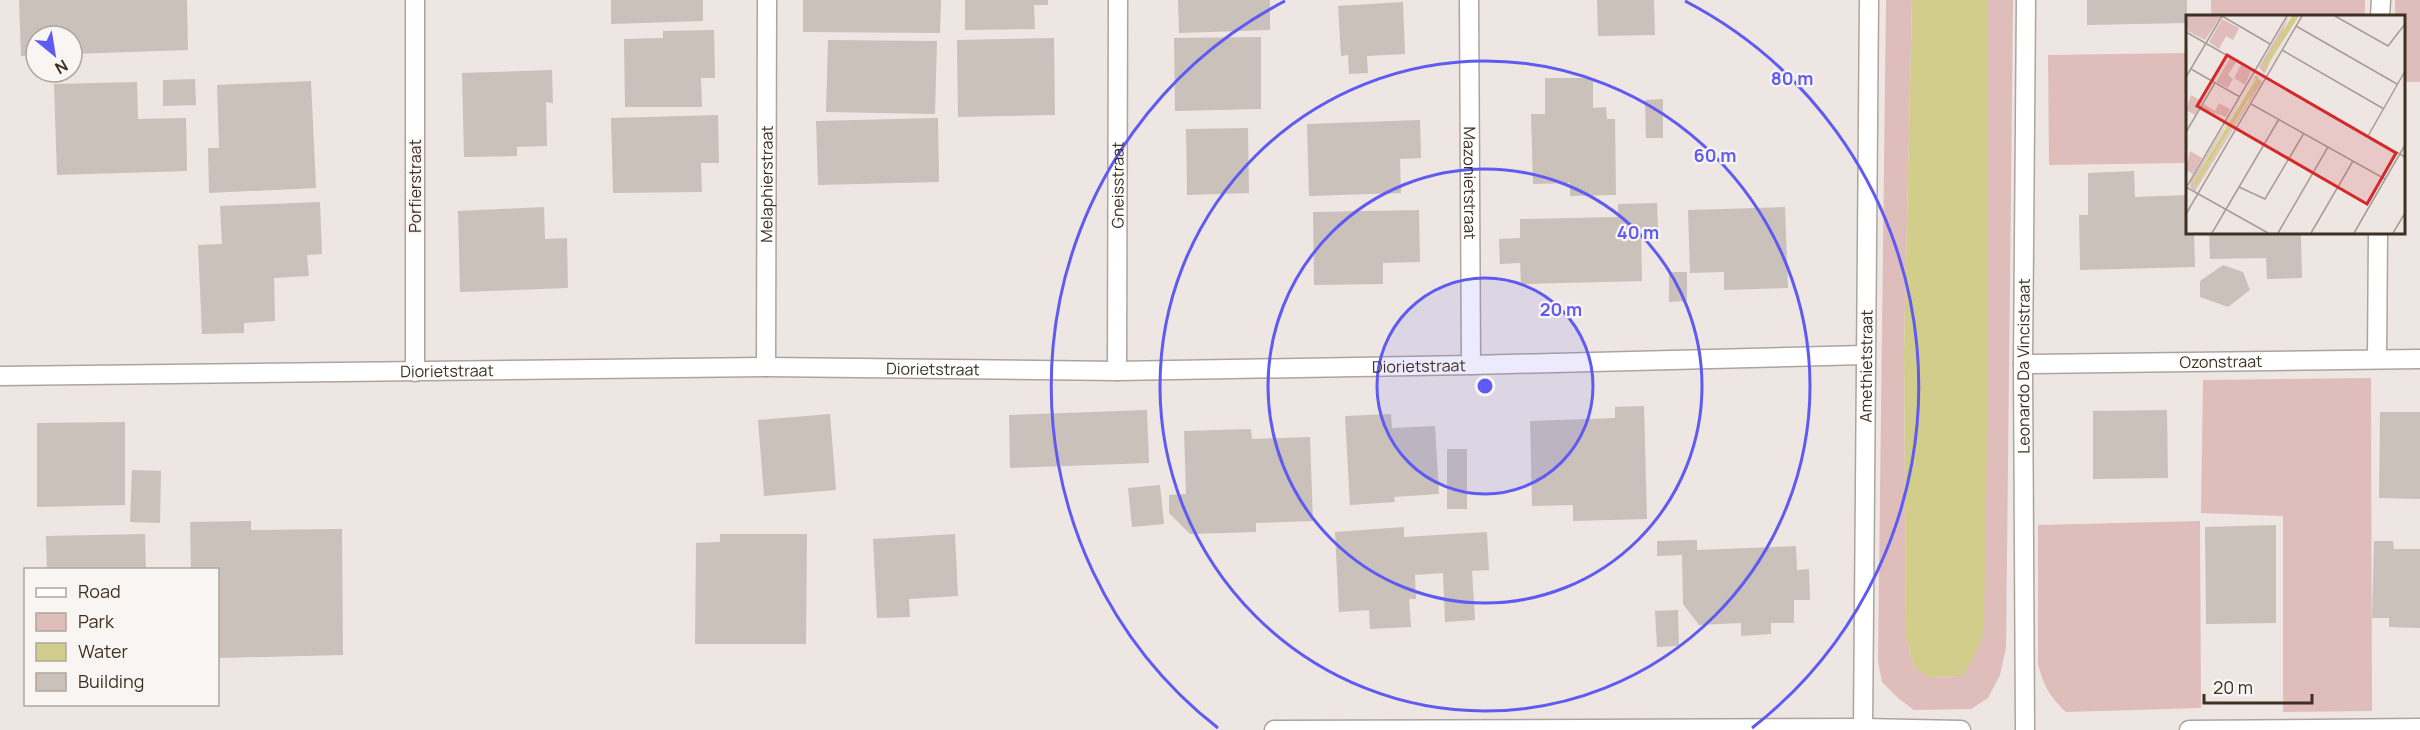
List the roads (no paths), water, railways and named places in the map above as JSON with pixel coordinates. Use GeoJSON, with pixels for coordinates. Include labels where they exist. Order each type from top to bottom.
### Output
{"type":"FeatureCollection","features":[{"type":"Feature","properties":{"kind":"street","name":"Porfierstraat"},"geometry":{"type":"LineString","coordinates":[[415,0],[415,372]]}},
{"type":"Feature","properties":{"kind":"street","name":"Melaphierstraat"},"geometry":{"type":"LineString","coordinates":[[766,368],[767,0]]}},
{"type":"Feature","properties":{"kind":"street","name":"Gneisstraat"},"geometry":{"type":"LineString","coordinates":[[1117,371],[1118,0]]}},
{"type":"Feature","properties":{"kind":"street","name":"Mazonietstraat"},"geometry":{"type":"LineString","coordinates":[[1469,0],[1471,365]]}},
{"type":"Feature","properties":{"kind":"street","name":"Amethietstraat"},"geometry":{"type":"LineString","coordinates":[[1863,729],[1864,355],[1869,0]]}},
{"type":"Feature","properties":{"kind":"street","name":"Leonardo Da Vincistraat"},"geometry":{"type":"LineString","coordinates":[[2025,730],[2023,364],[2026,0]]}},
{"type":"Feature","properties":{"kind":"street"},"geometry":{"type":"LineString","coordinates":[[2380,15],[2381,0]]}},
{"type":"Feature","properties":{"kind":"street"},"geometry":{"type":"LineString","coordinates":[[2377,359],[2378,234]]}},
{"type":"Feature","properties":{"kind":"street","name":"Diorietstraat"},"geometry":{"type":"LineString","coordinates":[[0,376],[766,368],[1117,371],[1864,355]]}},
{"type":"Feature","properties":{"kind":"street","name":"Ozonstraat"},"geometry":{"type":"LineString","coordinates":[[2023,364],[2420,359]]}},
{"type":"Feature","properties":{"kind":"street"},"geometry":{"type":"LineString","coordinates":[[2189,730],[2420,728]]}},
{"type":"Feature","properties":{"kind":"street"},"geometry":{"type":"LineString","coordinates":[[1274,730],[1961,730]]}},
{"type":"Feature","properties":{"kind":"water"},"geometry":{"type":"Polygon","coordinates":[[[1912,0],[1988,0],[1988,358],[1984,633],[1972,662],[1962,676],[1928,677],[1914,667],[1906,638],[1904,352],[1912,0]]]}}]}
